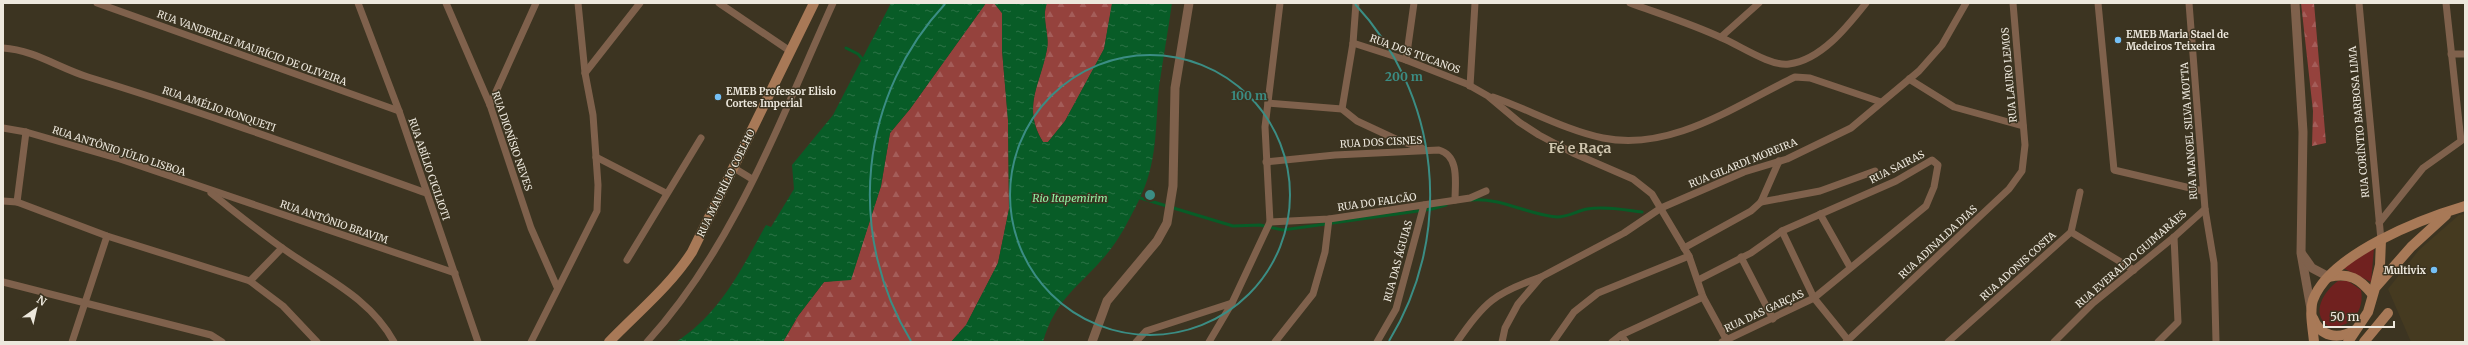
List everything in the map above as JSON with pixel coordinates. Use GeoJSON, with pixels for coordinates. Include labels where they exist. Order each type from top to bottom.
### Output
{"type":"FeatureCollection","features":[{"type":"Feature","properties":{"kind":"main road","name":"RUA MAURÍLIO COELHO"},"geometry":{"type":"LineString","coordinates":[[609,342],[680,270],[692,252],[814,3]]}},
{"type":"Feature","properties":{"kind":"main road"},"geometry":{"type":"LineString","coordinates":[[2314,342],[2311,312],[2317,291],[2353,254],[2380,240],[2465,206]]}},
{"type":"Feature","properties":{"kind":"main road"},"geometry":{"type":"LineString","coordinates":[[2373,291],[2411,247],[2452,210]]}},
{"type":"Feature","properties":{"kind":"main road"},"geometry":{"type":"LineString","coordinates":[[2348,342],[2368,312],[2380,265],[2380,240]]}},
{"type":"Feature","properties":{"kind":"main road"},"geometry":{"type":"LineString","coordinates":[[2329,277],[2337,275],[2354,277],[2373,291]]}},
{"type":"Feature","properties":{"kind":"main road"},"geometry":{"type":"LineString","coordinates":[[2311,312],[2320,329],[2331,336],[2341,337],[2355,330]]}},
{"type":"Feature","properties":{"kind":"main road"},"geometry":{"type":"LineString","coordinates":[[2364,342],[2388,312]]}},
{"type":"Feature","properties":{"kind":"street","name":"RUA VANDERLEI MAURÍCIO DE OLIVEIRA"},"geometry":{"type":"LineString","coordinates":[[97,3],[400,111]]}},
{"type":"Feature","properties":{"kind":"street","name":"RUA ABÍLIO CICILIOTI"},"geometry":{"type":"LineString","coordinates":[[358,3],[400,111],[426,193],[478,342]]}},
{"type":"Feature","properties":{"kind":"street","name":"RUA DIONÍSIO NEVES"},"geometry":{"type":"LineString","coordinates":[[446,3],[490,105],[531,228],[558,287]]}},
{"type":"Feature","properties":{"kind":"street"},"geometry":{"type":"LineString","coordinates":[[490,105],[536,3]]}},
{"type":"Feature","properties":{"kind":"street"},"geometry":{"type":"LineString","coordinates":[[531,342],[597,211],[596,157],[593,115],[585,73],[578,3]]}},
{"type":"Feature","properties":{"kind":"street"},"geometry":{"type":"LineString","coordinates":[[585,73],[640,3]]}},
{"type":"Feature","properties":{"kind":"street"},"geometry":{"type":"LineString","coordinates":[[719,3],[790,51]]}},
{"type":"Feature","properties":{"kind":"street"},"geometry":{"type":"LineString","coordinates":[[647,342],[666,322],[693,287],[734,217],[833,3]]}},
{"type":"Feature","properties":{"kind":"street"},"geometry":{"type":"LineString","coordinates":[[1092,342],[1107,301],[1157,241],[1167,223],[1173,186],[1175,88],[1189,3]]}},
{"type":"Feature","properties":{"kind":"street"},"geometry":{"type":"LineString","coordinates":[[1209,342],[1232,303],[1270,222],[1265,127],[1280,3]]}},
{"type":"Feature","properties":{"kind":"street"},"geometry":{"type":"LineString","coordinates":[[1342,109],[1353,43],[1356,3]]}},
{"type":"Feature","properties":{"kind":"street"},"geometry":{"type":"LineString","coordinates":[[1406,60],[1414,3]]}},
{"type":"Feature","properties":{"kind":"street"},"geometry":{"type":"LineString","coordinates":[[1470,86],[1475,3]]}},
{"type":"Feature","properties":{"kind":"street"},"geometry":{"type":"LineString","coordinates":[[1630,3],[1721,37],[1773,62],[1788,65],[1811,58],[1849,24],[1866,3]]}},
{"type":"Feature","properties":{"kind":"street"},"geometry":{"type":"LineString","coordinates":[[1721,37],[1759,3]]}},
{"type":"Feature","properties":{"kind":"street","name":"RUA GILARDI MOREIRA"},"geometry":{"type":"LineString","coordinates":[[1502,342],[1504,328],[1518,304],[1541,277],[1624,233],[1661,208],[1744,172],[1779,161],[1851,128],[1909,79],[1942,45],[1966,3]]}},
{"type":"Feature","properties":{"kind":"street","name":"RUA LAURO LEMOS"},"geometry":{"type":"LineString","coordinates":[[2013,3],[2025,145]]}},
{"type":"Feature","properties":{"kind":"street"},"geometry":{"type":"LineString","coordinates":[[2098,3],[2114,170],[2203,191]]}},
{"type":"Feature","properties":{"kind":"street","name":"RUA MANOEL SILVA MOTTA"},"geometry":{"type":"LineString","coordinates":[[2189,3],[2203,191],[2214,263],[2216,342]]}},
{"type":"Feature","properties":{"kind":"street"},"geometry":{"type":"LineString","coordinates":[[2295,3],[2303,132],[2301,253],[2311,312]]}},
{"type":"Feature","properties":{"kind":"street","name":"RUA CORÍNTIO BARBOSA LIMA"},"geometry":{"type":"LineString","coordinates":[[2359,3],[2380,240]]}},
{"type":"Feature","properties":{"kind":"street"},"geometry":{"type":"LineString","coordinates":[[2378,223],[2423,168],[2463,141],[2451,54],[2446,3]]}},
{"type":"Feature","properties":{"kind":"street","name":"RUA DOS TUCANOS"},"geometry":{"type":"LineString","coordinates":[[1353,43],[1406,60],[1470,86],[1488,96]]}},
{"type":"Feature","properties":{"kind":"street","name":"RUA AMÉLIO RONQUETI"},"geometry":{"type":"LineString","coordinates":[[3,48],[18,49],[86,76],[246,128],[426,193]]}},
{"type":"Feature","properties":{"kind":"street"},"geometry":{"type":"LineString","coordinates":[[2451,54],[2465,54]]}},
{"type":"Feature","properties":{"kind":"street"},"geometry":{"type":"LineString","coordinates":[[1488,96],[1562,126],[1604,138],[1637,140],[1672,135],[1712,118],[1795,76],[1810,78],[1881,102]]}},
{"type":"Feature","properties":{"kind":"street"},"geometry":{"type":"LineString","coordinates":[[1909,79],[1954,108],[2023,126]]}},
{"type":"Feature","properties":{"kind":"street"},"geometry":{"type":"LineString","coordinates":[[1488,96],[1519,122],[1539,135],[1573,153],[1633,179],[1652,194],[1689,256],[1703,297],[1724,340]]}},
{"type":"Feature","properties":{"kind":"street"},"geometry":{"type":"LineString","coordinates":[[1268,103],[1342,109],[1357,121],[1400,141],[1426,149]]}},
{"type":"Feature","properties":{"kind":"street","name":"RUA ANTÔNIO JÚLIO LISBOA"},"geometry":{"type":"LineString","coordinates":[[3,128],[26,132],[120,159],[206,190]]}},
{"type":"Feature","properties":{"kind":"street"},"geometry":{"type":"LineString","coordinates":[[17,202],[26,132]]}},
{"type":"Feature","properties":{"kind":"street"},"geometry":{"type":"LineString","coordinates":[[627,260],[666,193],[701,138]]}},
{"type":"Feature","properties":{"kind":"street","name":"RUA ADINALDA DIAS"},"geometry":{"type":"LineString","coordinates":[[1847,341],[2009,189],[2022,171],[2025,145]]}},
{"type":"Feature","properties":{"kind":"street","name":"RUA DOS CISNES"},"geometry":{"type":"LineString","coordinates":[[1266,162],[1335,155],[1426,149],[1439,150],[1449,156],[1456,170],[1455,200]]}},
{"type":"Feature","properties":{"kind":"street"},"geometry":{"type":"LineString","coordinates":[[596,157],[666,193]]}},
{"type":"Feature","properties":{"kind":"street","name":"RUA SAIRAS"},"geometry":{"type":"LineString","coordinates":[[1698,280],[1751,253],[1782,231],[1896,182],[1932,160],[1938,165],[1934,187],[1926,206],[1814,298]]}},
{"type":"Feature","properties":{"kind":"street"},"geometry":{"type":"LineString","coordinates":[[1684,248],[1750,211],[1761,202],[1779,161]]}},
{"type":"Feature","properties":{"kind":"street"},"geometry":{"type":"LineString","coordinates":[[734,168],[752,179]]}},
{"type":"Feature","properties":{"kind":"street"},"geometry":{"type":"LineString","coordinates":[[1761,202],[1820,191],[1875,170]]}},
{"type":"Feature","properties":{"kind":"street"},"geometry":{"type":"LineString","coordinates":[[206,190],[282,248],[366,305],[387,329],[394,342]]}},
{"type":"Feature","properties":{"kind":"street","name":"RUA ANTÔNIO BRAVIM"},"geometry":{"type":"LineString","coordinates":[[206,190],[455,273]]}},
{"type":"Feature","properties":{"kind":"street","name":"RUA DO FALCÃO"},"geometry":{"type":"LineString","coordinates":[[1270,222],[1329,219],[1455,200],[1486,191]]}},
{"type":"Feature","properties":{"kind":"street","name":"RUA ADONIS COSTA"},"geometry":{"type":"LineString","coordinates":[[1948,342],[2071,232],[2080,192]]}},
{"type":"Feature","properties":{"kind":"street"},"geometry":{"type":"LineString","coordinates":[[3,201],[17,202],[107,236],[250,281],[283,306],[317,342]]}},
{"type":"Feature","properties":{"kind":"street","name":"RUA DAS ÁGUIAS"},"geometry":{"type":"LineString","coordinates":[[1377,342],[1396,309],[1424,205]]}},
{"type":"Feature","properties":{"kind":"street","name":"RUA EVERALDO GUIMARÃES"},"geometry":{"type":"LineString","coordinates":[[2054,342],[2093,303],[2174,237],[2205,209]]}},
{"type":"Feature","properties":{"kind":"street"},"geometry":{"type":"LineString","coordinates":[[1820,214],[1850,267]]}},
{"type":"Feature","properties":{"kind":"street"},"geometry":{"type":"LineString","coordinates":[[1275,342],[1313,294],[1325,252],[1329,219]]}},
{"type":"Feature","properties":{"kind":"street"},"geometry":{"type":"LineString","coordinates":[[1782,231],[1814,298],[1847,341]]}},
{"type":"Feature","properties":{"kind":"street"},"geometry":{"type":"LineString","coordinates":[[2071,232],[2134,270]]}},
{"type":"Feature","properties":{"kind":"street"},"geometry":{"type":"LineString","coordinates":[[72,342],[86,304],[107,236]]}},
{"type":"Feature","properties":{"kind":"street"},"geometry":{"type":"LineString","coordinates":[[2158,342],[2178,322],[2174,237]]}},
{"type":"Feature","properties":{"kind":"street"},"geometry":{"type":"LineString","coordinates":[[250,281],[282,248]]}},
{"type":"Feature","properties":{"kind":"street"},"geometry":{"type":"LineString","coordinates":[[2301,253],[2312,268],[2329,277]]}},
{"type":"Feature","properties":{"kind":"street"},"geometry":{"type":"LineString","coordinates":[[1553,342],[1574,312],[1598,293],[1689,256]]}},
{"type":"Feature","properties":{"kind":"street"},"geometry":{"type":"LineString","coordinates":[[1741,257],[1773,319]]}},
{"type":"Feature","properties":{"kind":"street"},"geometry":{"type":"LineString","coordinates":[[1457,342],[1493,297],[1510,288],[1541,277]]}},
{"type":"Feature","properties":{"kind":"street"},"geometry":{"type":"LineString","coordinates":[[3,282],[211,335],[222,342]]}},
{"type":"Feature","properties":{"kind":"street"},"geometry":{"type":"LineString","coordinates":[[1612,342],[1621,335],[1703,297]]}},
{"type":"Feature","properties":{"kind":"street","name":"RUA DAS GARÇAS"},"geometry":{"type":"LineString","coordinates":[[1724,340],[1773,319],[1814,298]]}},
{"type":"Feature","properties":{"kind":"street"},"geometry":{"type":"LineString","coordinates":[[1136,342],[1146,331],[1232,303]]}},
{"type":"Feature","properties":{"kind":"street"},"geometry":{"type":"LineString","coordinates":[[1621,335],[1626,342]]}},
{"type":"Feature","properties":{"kind":"shaded area","name":"Multivix"},"geometry":{"type":"Polygon","coordinates":[[[2465,214],[2465,342],[2411,342],[2388,289],[2419,250],[2459,215],[2465,214]]]}},
{"type":"Feature","properties":{"kind":"shaded area"},"geometry":{"type":"Polygon","coordinates":[[[2374,248],[2371,282],[2343,268],[2374,248]]]}},
{"type":"Feature","properties":{"kind":"shaded area"},"geometry":{"type":"Polygon","coordinates":[[[2338,281],[2348,281],[2361,290],[2361,305],[2358,312],[2349,322],[2343,325],[2328,326],[2320,315],[2321,302],[2328,290],[2338,281]]]}},
{"type":"Feature","properties":{"kind":"green space"},"geometry":{"type":"Polygon","coordinates":[[[986,3],[994,3],[1002,13],[1002,50],[1008,120],[1009,209],[998,263],[966,325],[951,342],[783,342],[798,316],[824,282],[851,279],[881,186],[890,133],[910,109],[986,3]]]}},
{"type":"Feature","properties":{"kind":"green space"},"geometry":{"type":"Polygon","coordinates":[[[1047,3],[1112,3],[1112,5],[1104,49],[1065,121],[1048,142],[1043,142],[1037,129],[1033,106],[1034,96],[1048,44],[1045,20],[1045,9],[1047,3]]]}},
{"type":"Feature","properties":{"kind":"green space"},"geometry":{"type":"Polygon","coordinates":[[[2301,3],[2314,3],[2326,143],[2312,146],[2313,111],[2301,3]]]}},
{"type":"Feature","properties":{"kind":"water"},"geometry":{"type":"Polygon","coordinates":[[[891,3],[986,3],[910,109],[890,133],[881,186],[851,280],[824,282],[798,316],[783,342],[676,342],[692,331],[717,304],[739,274],[766,225],[771,227],[794,189],[792,165],[833,115],[891,3]]]}},
{"type":"Feature","properties":{"kind":"water","name":"Rio Itapemirim"},"geometry":{"type":"Polygon","coordinates":[[[994,3],[1047,3],[1045,9],[1045,20],[1048,44],[1034,96],[1033,106],[1037,129],[1043,142],[1048,142],[1065,121],[1104,49],[1112,3],[1172,3],[1159,87],[1155,145],[1150,172],[1145,186],[1132,214],[1115,243],[1106,255],[1061,304],[1048,327],[1043,342],[951,342],[966,325],[998,263],[1009,209],[1008,120],[1002,50],[1002,13],[994,3]]]}},
{"type":"Feature","properties":{"kind":"waterway"},"geometry":{"type":"LineString","coordinates":[[846,48],[858,54],[864,61]]}},
{"type":"Feature","properties":{"kind":"waterway"},"geometry":{"type":"LineString","coordinates":[[1137,197],[1233,226],[1260,225],[1283,230],[1432,209],[1446,205]]}},
{"type":"Feature","properties":{"kind":"waterway"},"geometry":{"type":"LineString","coordinates":[[1471,200],[1493,201],[1546,216],[1557,217],[1594,208],[1642,212]]}},
{"type":"Feature","properties":{"kind":"place","name":"EMEB Maria Stael de Medeiros Teixeira"},"geometry":{"type":"Point","coordinates":[2118,40]}},
{"type":"Feature","properties":{"kind":"place","name":"EMEB Professor Elisio Cortes Imperial"},"geometry":{"type":"Point","coordinates":[718,97]}},
{"type":"Feature","properties":{"kind":"place","name":"Multivix"},"geometry":{"type":"Point","coordinates":[2434,270]}},
{"type":"Feature","properties":{"kind":"district","name":"Fé e Raça"},"geometry":{"type":"Point","coordinates":[1580,148]}}]}
